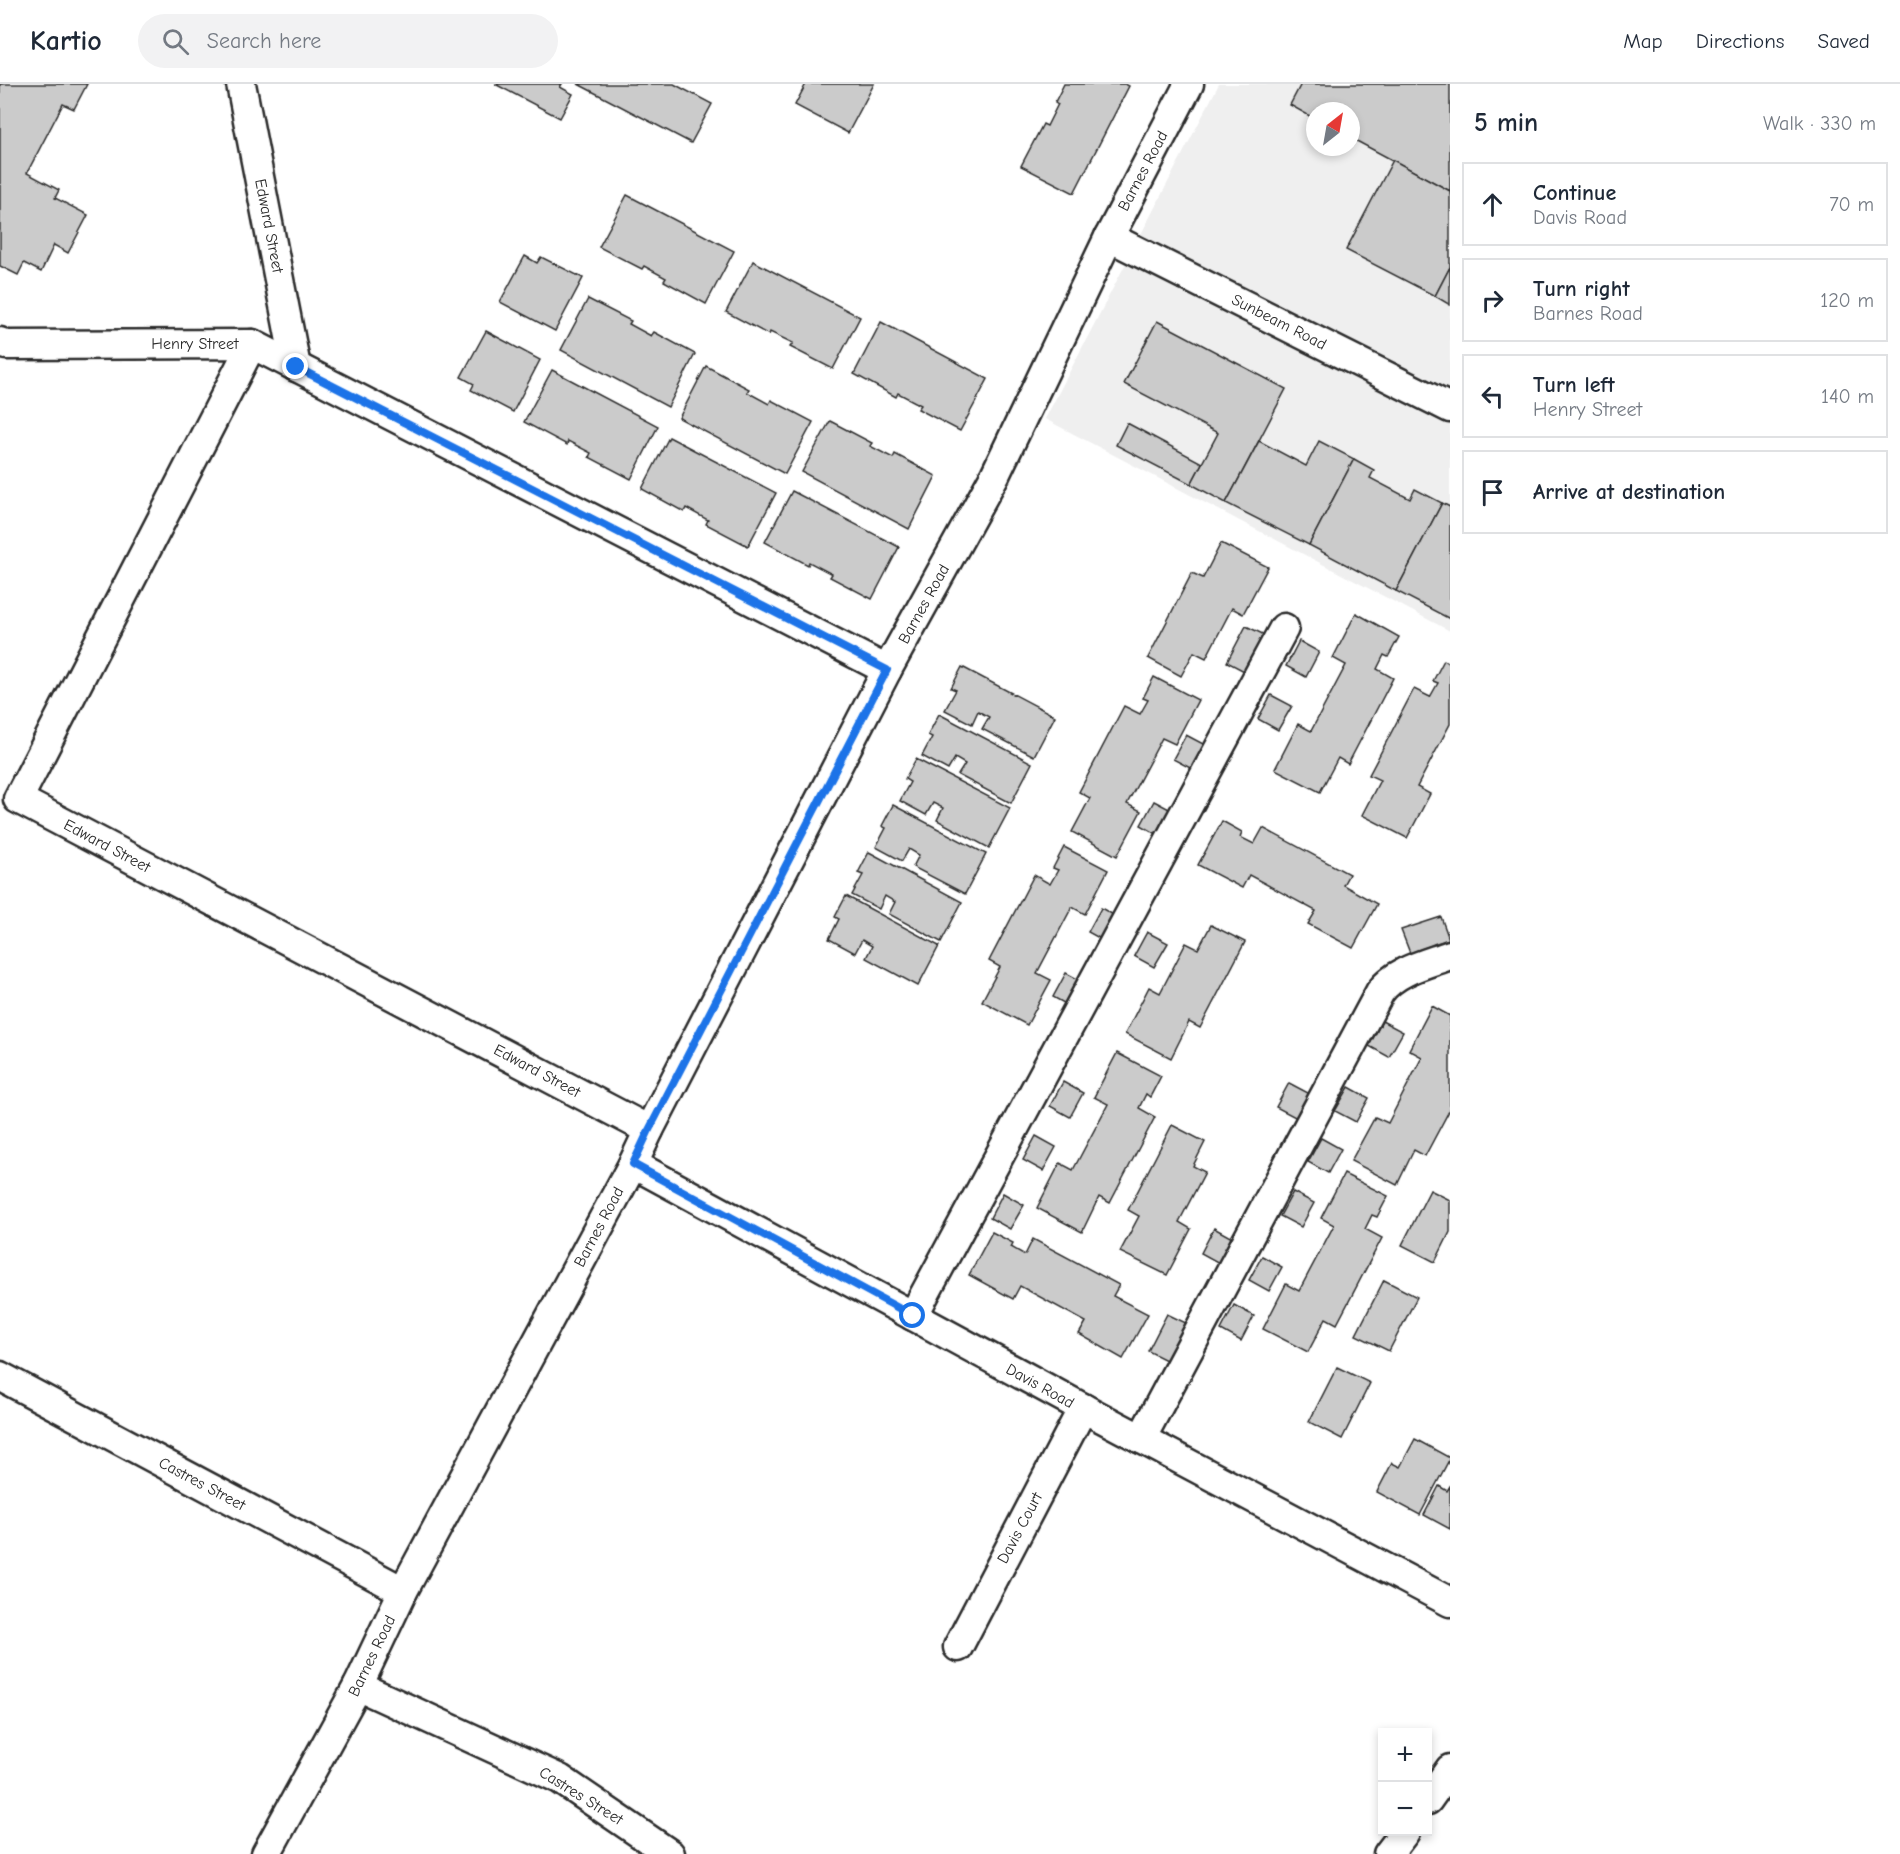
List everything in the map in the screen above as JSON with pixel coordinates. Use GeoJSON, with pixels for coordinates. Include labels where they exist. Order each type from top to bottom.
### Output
{"type":"FeatureCollection","features":[{"type":"Feature","properties":{"kind":"street","name":"Edward Street"},"geometry":{"type":"LineString","coordinates":[[241,84],[296,367]]}},
{"type":"Feature","properties":{"kind":"street","name":"Barnes Road"},"geometry":{"type":"LineString","coordinates":[[266,1854],[358,1686],[404,1592],[633,1164],[887,670],[995,475],[1109,237],[1189,84]]}},
{"type":"Feature","properties":{"kind":"street","name":"Sunbeam Road"},"geometry":{"type":"LineString","coordinates":[[1109,237],[1450,408]]}},
{"type":"Feature","properties":{"kind":"street","name":"Henry Street"},"geometry":{"type":"LineString","coordinates":[[0,342],[6,345],[252,344],[887,670]]}},
{"type":"Feature","properties":{"kind":"street","name":"Edward Street"},"geometry":{"type":"LineString","coordinates":[[252,344],[18,799],[649,1130]]}},
{"type":"Feature","properties":{"kind":"street"},"geometry":{"type":"LineString","coordinates":[[913,1316],[1284,628]]}},
{"type":"Feature","properties":{"kind":"street"},"geometry":{"type":"LineString","coordinates":[[1141,1439],[1380,992],[1397,975],[1450,955]]}},
{"type":"Feature","properties":{"kind":"street","name":"Davis Road"},"geometry":{"type":"LineString","coordinates":[[633,1164],[1083,1408],[1450,1602]]}},
{"type":"Feature","properties":{"kind":"street","name":"Castres Street"},"geometry":{"type":"LineString","coordinates":[[0,1376],[404,1592]]}},
{"type":"Feature","properties":{"kind":"street","name":"Davis Court"},"geometry":{"type":"LineString","coordinates":[[958,1647],[1083,1408]]}},
{"type":"Feature","properties":{"kind":"street","name":"Castres Street"},"geometry":{"type":"LineString","coordinates":[[358,1686],[560,1779],[670,1854]]}},
{"type":"Feature","properties":{"kind":"street"},"geometry":{"type":"LineString","coordinates":[[1432,1794],[1450,1769]]}},
{"type":"Feature","properties":{"kind":"street"},"geometry":{"type":"LineString","coordinates":[[1388,1854],[1402,1836]]}},
{"type":"Feature","properties":{"kind":"shaded area"},"geometry":{"type":"Polygon","coordinates":[[[1219,84],[1450,84],[1450,631],[1045,419],[1219,84]]]}},
{"type":"Feature","properties":{"kind":"building"},"geometry":{"type":"Polygon","coordinates":[[[0,84],[87,84],[74,109],[63,104],[27,173],[59,190],[55,198],[88,215],[68,253],[54,245],[41,272],[24,263],[18,275],[0,266],[0,84]]]}},
{"type":"Feature","properties":{"kind":"building"},"geometry":{"type":"Polygon","coordinates":[[[495,84],[562,84],[560,87],[573,94],[560,118],[495,84]]]}},
{"type":"Feature","properties":{"kind":"building"},"geometry":{"type":"Polygon","coordinates":[[[578,84],[674,84],[712,104],[691,143],[578,84]]]}},
{"type":"Feature","properties":{"kind":"building"},"geometry":{"type":"Polygon","coordinates":[[[806,84],[874,84],[848,133],[795,105],[806,84]]]}},
{"type":"Feature","properties":{"kind":"building"},"geometry":{"type":"Polygon","coordinates":[[[1064,84],[1125,84],[1129,86],[1074,193],[1021,166],[1043,124],[1047,126],[1058,104],[1055,102],[1064,84]]]}},
{"type":"Feature","properties":{"kind":"building"},"geometry":{"type":"Polygon","coordinates":[[[1301,84],[1450,84],[1450,191],[1360,143],[1360,102],[1306,102],[1306,114],[1290,105],[1301,84]]]}},
{"type":"Feature","properties":{"kind":"building"},"geometry":{"type":"Polygon","coordinates":[[[1393,160],[1450,191],[1450,267],[1435,296],[1346,250],[1393,160]]]}},
{"type":"Feature","properties":{"kind":"building"},"geometry":{"type":"Polygon","coordinates":[[[627,195],[734,251],[706,304],[664,281],[666,278],[644,266],[642,269],[599,247],[627,195]]]}},
{"type":"Feature","properties":{"kind":"building"},"geometry":{"type":"Polygon","coordinates":[[[525,256],[537,263],[541,257],[583,278],[555,331],[500,302],[525,256]]]}},
{"type":"Feature","properties":{"kind":"building"},"geometry":{"type":"Polygon","coordinates":[[[753,261],[860,317],[833,369],[790,347],[793,343],[770,332],[769,335],[726,312],[753,261]]]}},
{"type":"Feature","properties":{"kind":"building"},"geometry":{"type":"Polygon","coordinates":[[[1450,267],[1450,305],[1435,296],[1450,267]]]}},
{"type":"Feature","properties":{"kind":"building"},"geometry":{"type":"Polygon","coordinates":[[[588,299],[631,321],[629,324],[651,336],[654,332],[695,354],[668,407],[561,350],[588,299]]]}},
{"type":"Feature","properties":{"kind":"building"},"geometry":{"type":"Polygon","coordinates":[[[1157,321],[1286,389],[1226,503],[1191,484],[1218,433],[1124,384],[1157,321]]]}},
{"type":"Feature","properties":{"kind":"building"},"geometry":{"type":"Polygon","coordinates":[[[881,322],[988,379],[960,431],[918,409],[921,405],[898,393],[896,397],[854,374],[881,322]]]}},
{"type":"Feature","properties":{"kind":"building"},"geometry":{"type":"Polygon","coordinates":[[[486,331],[540,360],[513,412],[471,390],[474,384],[461,377],[486,331]]]}},
{"type":"Feature","properties":{"kind":"building"},"geometry":{"type":"Polygon","coordinates":[[[706,366],[749,389],[747,392],[769,404],[771,400],[813,422],[785,474],[679,418],[706,366]]]}},
{"type":"Feature","properties":{"kind":"building"},"geometry":{"type":"Polygon","coordinates":[[[552,370],[658,426],[631,479],[589,457],[591,453],[568,441],[567,445],[524,422],[552,370]]]}},
{"type":"Feature","properties":{"kind":"building"},"geometry":{"type":"Polygon","coordinates":[[[830,421],[872,443],[870,446],[893,458],[895,454],[936,476],[909,529],[802,472],[830,421]]]}},
{"type":"Feature","properties":{"kind":"building"},"geometry":{"type":"Polygon","coordinates":[[[1127,423],[1202,463],[1191,484],[1116,445],[1127,423]]]}},
{"type":"Feature","properties":{"kind":"building"},"geometry":{"type":"Polygon","coordinates":[[[669,437],[776,493],[748,546],[706,524],[708,520],[686,508],[684,512],[642,489],[669,437]]]}},
{"type":"Feature","properties":{"kind":"building"},"geometry":{"type":"Polygon","coordinates":[[[1259,441],[1306,466],[1319,441],[1354,459],[1309,545],[1226,503],[1259,441]]]}},
{"type":"Feature","properties":{"kind":"building"},"geometry":{"type":"Polygon","coordinates":[[[1354,459],[1374,470],[1370,478],[1410,499],[1415,489],[1442,503],[1396,591],[1309,545],[1354,459]]]}},
{"type":"Feature","properties":{"kind":"building"},"geometry":{"type":"Polygon","coordinates":[[[792,491],[899,547],[872,599],[830,577],[832,574],[809,562],[808,565],[765,542],[792,491]]]}},
{"type":"Feature","properties":{"kind":"building"},"geometry":{"type":"Polygon","coordinates":[[[1442,503],[1450,507],[1450,619],[1396,591],[1442,503]]]}},
{"type":"Feature","properties":{"kind":"building"},"geometry":{"type":"Polygon","coordinates":[[[1221,543],[1268,567],[1243,614],[1232,608],[1206,658],[1194,652],[1181,676],[1148,658],[1192,573],[1203,578],[1221,543]]]}},
{"type":"Feature","properties":{"kind":"building"},"geometry":{"type":"Polygon","coordinates":[[[1356,613],[1399,637],[1388,657],[1384,655],[1377,669],[1393,678],[1348,764],[1338,758],[1320,792],[1275,769],[1298,724],[1311,731],[1346,665],[1333,658],[1356,613]]]}},
{"type":"Feature","properties":{"kind":"building"},"geometry":{"type":"Polygon","coordinates":[[[1246,626],[1267,636],[1248,673],[1227,662],[1246,626]]]}},
{"type":"Feature","properties":{"kind":"building"},"geometry":{"type":"Polygon","coordinates":[[[1299,641],[1319,652],[1306,677],[1286,666],[1299,641]]]}},
{"type":"Feature","properties":{"kind":"building"},"geometry":{"type":"Polygon","coordinates":[[[1444,660],[1450,664],[1450,724],[1417,787],[1430,794],[1407,838],[1362,815],[1380,780],[1369,775],[1414,689],[1430,697],[1438,683],[1433,681],[1444,660]]]}},
{"type":"Feature","properties":{"kind":"building"},"geometry":{"type":"Polygon","coordinates":[[[962,667],[1055,716],[1034,756],[982,729],[989,717],[978,711],[972,724],[945,710],[956,690],[951,688],[962,667]]]}},
{"type":"Feature","properties":{"kind":"building"},"geometry":{"type":"Polygon","coordinates":[[[1154,677],[1198,700],[1175,744],[1162,738],[1127,804],[1141,811],[1117,856],[1072,832],[1090,798],[1079,792],[1124,706],[1140,714],[1148,700],[1143,698],[1154,677]]]}},
{"type":"Feature","properties":{"kind":"building"},"geometry":{"type":"Polygon","coordinates":[[[1271,695],[1292,706],[1278,730],[1258,719],[1271,695]]]}},
{"type":"Feature","properties":{"kind":"building"},"geometry":{"type":"Polygon","coordinates":[[[939,714],[1032,763],[1011,803],[958,775],[965,764],[955,758],[948,770],[922,756],[932,737],[928,735],[939,714]]]}},
{"type":"Feature","properties":{"kind":"building"},"geometry":{"type":"Polygon","coordinates":[[[1186,735],[1207,746],[1194,770],[1173,759],[1186,735]]]}},
{"type":"Feature","properties":{"kind":"building"},"geometry":{"type":"Polygon","coordinates":[[[916,759],[1010,808],[989,848],[937,820],[943,808],[933,803],[926,815],[900,801],[910,782],[905,779],[916,759]]]}},
{"type":"Feature","properties":{"kind":"building"},"geometry":{"type":"Polygon","coordinates":[[[1154,801],[1175,812],[1162,837],[1141,825],[1154,801]]]}},
{"type":"Feature","properties":{"kind":"building"},"geometry":{"type":"Polygon","coordinates":[[[893,805],[986,854],[965,894],[913,867],[919,855],[909,849],[902,861],[876,847],[886,828],[882,826],[893,805]]]}},
{"type":"Feature","properties":{"kind":"building"},"geometry":{"type":"Polygon","coordinates":[[[1222,821],[1242,832],[1240,837],[1254,844],[1263,828],[1349,874],[1343,885],[1377,904],[1353,948],[1308,924],[1316,911],[1249,875],[1242,888],[1198,865],[1222,821]]]}},
{"type":"Feature","properties":{"kind":"building"},"geometry":{"type":"Polygon","coordinates":[[[1064,847],[1108,870],[1085,914],[1072,907],[1037,973],[1051,980],[1027,1025],[982,1001],[1000,967],[989,961],[1034,875],[1050,884],[1058,870],[1053,868],[1064,847]]]}},
{"type":"Feature","properties":{"kind":"building"},"geometry":{"type":"Polygon","coordinates":[[[869,852],[962,902],[941,942],[889,914],[895,902],[885,896],[879,909],[852,895],[863,875],[858,873],[869,852]]]}},
{"type":"Feature","properties":{"kind":"building"},"geometry":{"type":"Polygon","coordinates":[[[846,896],[939,946],[918,986],[866,958],[872,946],[862,940],[855,953],[829,939],[839,919],[835,917],[846,896]]]}},
{"type":"Feature","properties":{"kind":"building"},"geometry":{"type":"Polygon","coordinates":[[[1101,908],[1121,919],[1108,943],[1088,932],[1101,908]]]}},
{"type":"Feature","properties":{"kind":"building"},"geometry":{"type":"Polygon","coordinates":[[[1441,917],[1449,939],[1410,953],[1401,930],[1441,917]]]}},
{"type":"Feature","properties":{"kind":"building"},"geometry":{"type":"Polygon","coordinates":[[[1211,925],[1245,942],[1200,1028],[1189,1022],[1171,1058],[1125,1034],[1149,987],[1160,993],[1186,943],[1198,949],[1211,925]]]}},
{"type":"Feature","properties":{"kind":"building"},"geometry":{"type":"Polygon","coordinates":[[[1147,932],[1168,943],[1154,967],[1134,956],[1147,932]]]}},
{"type":"Feature","properties":{"kind":"building"},"geometry":{"type":"Polygon","coordinates":[[[1066,973],[1087,984],[1073,1008],[1053,997],[1066,973]]]}},
{"type":"Feature","properties":{"kind":"building"},"geometry":{"type":"Polygon","coordinates":[[[1432,1006],[1450,1016],[1450,1109],[1425,1156],[1414,1150],[1397,1185],[1351,1161],[1375,1117],[1388,1123],[1422,1057],[1409,1050],[1432,1006]]]}},
{"type":"Feature","properties":{"kind":"building"},"geometry":{"type":"Polygon","coordinates":[[[1382,1021],[1403,1032],[1389,1057],[1369,1046],[1382,1021]]]}},
{"type":"Feature","properties":{"kind":"building"},"geometry":{"type":"Polygon","coordinates":[[[1117,1053],[1161,1076],[1150,1097],[1146,1094],[1139,1108],[1155,1117],[1110,1203],[1099,1197],[1082,1232],[1037,1208],[1060,1163],[1073,1170],[1108,1104],[1094,1097],[1117,1053]]]}},
{"type":"Feature","properties":{"kind":"building"},"geometry":{"type":"Polygon","coordinates":[[[1063,1082],[1083,1093],[1070,1117],[1050,1106],[1063,1082]]]}},
{"type":"Feature","properties":{"kind":"building"},"geometry":{"type":"Polygon","coordinates":[[[1289,1083],[1310,1094],[1297,1118],[1276,1107],[1289,1083]]]}},
{"type":"Feature","properties":{"kind":"building"},"geometry":{"type":"Polygon","coordinates":[[[1349,1087],[1369,1098],[1356,1122],[1335,1111],[1349,1087]]]}},
{"type":"Feature","properties":{"kind":"building"},"geometry":{"type":"Polygon","coordinates":[[[1172,1125],[1205,1142],[1193,1166],[1205,1172],[1179,1222],[1191,1229],[1167,1275],[1120,1252],[1139,1216],[1128,1210],[1172,1125]]]}},
{"type":"Feature","properties":{"kind":"building"},"geometry":{"type":"Polygon","coordinates":[[[1036,1136],[1056,1147],[1043,1171],[1023,1160],[1036,1136]]]}},
{"type":"Feature","properties":{"kind":"building"},"geometry":{"type":"Polygon","coordinates":[[[1321,1138],[1341,1149],[1328,1173],[1308,1162],[1321,1138]]]}},
{"type":"Feature","properties":{"kind":"building"},"geometry":{"type":"Polygon","coordinates":[[[1344,1174],[1388,1196],[1377,1217],[1372,1215],[1365,1229],[1382,1238],[1337,1324],[1326,1318],[1308,1352],[1263,1329],[1286,1284],[1299,1291],[1334,1225],[1321,1218],[1344,1174]]]}},
{"type":"Feature","properties":{"kind":"building"},"geometry":{"type":"Polygon","coordinates":[[[1430,1190],[1450,1200],[1450,1232],[1435,1262],[1402,1245],[1430,1190]]]}},
{"type":"Feature","properties":{"kind":"building"},"geometry":{"type":"Polygon","coordinates":[[[1293,1192],[1314,1203],[1301,1227],[1280,1216],[1293,1192]]]}},
{"type":"Feature","properties":{"kind":"building"},"geometry":{"type":"Polygon","coordinates":[[[1003,1193],[1024,1205],[1010,1229],[990,1218],[1003,1193]]]}},
{"type":"Feature","properties":{"kind":"building"},"geometry":{"type":"Polygon","coordinates":[[[1214,1228],[1234,1239],[1221,1264],[1201,1253],[1214,1228]]]}},
{"type":"Feature","properties":{"kind":"building"},"geometry":{"type":"Polygon","coordinates":[[[992,1232],[1013,1243],[1011,1247],[1025,1255],[1033,1239],[1119,1285],[1113,1296],[1148,1314],[1123,1359],[1079,1334],[1086,1322],[1020,1286],[1013,1299],[969,1275],[992,1232]]]}},
{"type":"Feature","properties":{"kind":"building"},"geometry":{"type":"Polygon","coordinates":[[[1262,1256],[1282,1267],[1269,1291],[1249,1280],[1262,1256]]]}},
{"type":"Feature","properties":{"kind":"building"},"geometry":{"type":"Polygon","coordinates":[[[1384,1280],[1417,1297],[1389,1351],[1356,1335],[1384,1280]]]}},
{"type":"Feature","properties":{"kind":"building"},"geometry":{"type":"Polygon","coordinates":[[[1234,1305],[1254,1316],[1241,1341],[1221,1330],[1234,1305]]]}},
{"type":"Feature","properties":{"kind":"building"},"geometry":{"type":"Polygon","coordinates":[[[1167,1314],[1188,1324],[1170,1362],[1148,1351],[1167,1314]]]}},
{"type":"Feature","properties":{"kind":"building"},"geometry":{"type":"Polygon","coordinates":[[[1337,1367],[1370,1383],[1342,1439],[1309,1422],[1337,1367]]]}},
{"type":"Feature","properties":{"kind":"building"},"geometry":{"type":"Polygon","coordinates":[[[1415,1439],[1450,1458],[1420,1515],[1377,1492],[1392,1463],[1400,1467],[1415,1439]]]}},
{"type":"Feature","properties":{"kind":"building"},"geometry":{"type":"Polygon","coordinates":[[[1439,1486],[1447,1491],[1450,1486],[1450,1529],[1424,1515],[1439,1486]]]}},
{"type":"Feature","properties":{"kind":"route"},"geometry":{"type":"LineString","coordinates":[[296,367],[887,670],[633,1164],[913,1316]]}}]}
